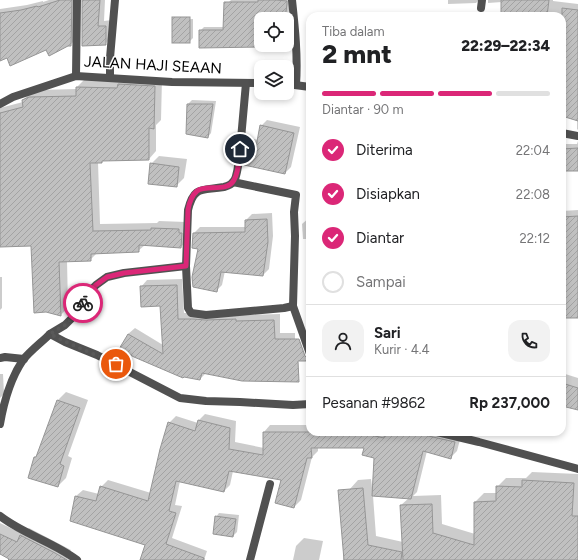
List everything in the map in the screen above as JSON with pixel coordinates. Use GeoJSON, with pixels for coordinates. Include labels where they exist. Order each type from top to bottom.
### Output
{"type":"FeatureCollection","features":[{"type":"Feature","properties":{"kind":"street"},"geometry":{"type":"LineString","coordinates":[[76,76],[77,0]]}},
{"type":"Feature","properties":{"kind":"street"},"geometry":{"type":"LineString","coordinates":[[110,78],[110,58],[115,0]]}},
{"type":"Feature","properties":{"kind":"street"},"geometry":{"type":"LineString","coordinates":[[292,0],[298,69],[296,85],[306,86]]}},
{"type":"Feature","properties":{"kind":"street","name":"JALAN HAJI SEAAN"},"geometry":{"type":"LineString","coordinates":[[0,104],[13,97],[76,76],[172,82],[254,83]]}},
{"type":"Feature","properties":{"kind":"street"},"geometry":{"type":"LineString","coordinates":[[246,83],[239,162],[236,177],[228,186],[198,190],[190,202],[188,210],[186,266],[188,308],[191,313],[206,315],[293,306]]}},
{"type":"Feature","properties":{"kind":"street"},"geometry":{"type":"LineString","coordinates":[[566,134],[578,136]]}},
{"type":"Feature","properties":{"kind":"street"},"geometry":{"type":"LineString","coordinates":[[233,182],[296,195],[294,212],[295,236],[293,306],[306,343]]}},
{"type":"Feature","properties":{"kind":"street"},"geometry":{"type":"LineString","coordinates":[[0,424],[5,399],[14,375],[24,359],[50,334],[65,325],[71,319],[81,306],[88,293],[96,285],[107,277],[124,273],[186,266]]}},
{"type":"Feature","properties":{"kind":"street"},"geometry":{"type":"LineString","coordinates":[[50,334],[64,342],[97,355],[180,398],[206,401],[306,404]]}},
{"type":"Feature","properties":{"kind":"street"},"geometry":{"type":"LineString","coordinates":[[0,358],[5,357],[24,359]]}},
{"type":"Feature","properties":{"kind":"street"},"geometry":{"type":"LineString","coordinates":[[454,436],[578,469]]}},
{"type":"Feature","properties":{"kind":"street"},"geometry":{"type":"LineString","coordinates":[[250,560],[270,484]]}},
{"type":"Feature","properties":{"kind":"street"},"geometry":{"type":"LineString","coordinates":[[0,516],[9,524],[65,552],[77,560]]}},
{"type":"Feature","properties":{"kind":"building"},"geometry":{"type":"Polygon","coordinates":[[[60,0],[72,0],[71,46],[68,46],[49,56],[46,50],[10,66],[7,58],[0,61],[0,13],[38,7],[60,0]]]}},
{"type":"Feature","properties":{"kind":"building"},"geometry":{"type":"Polygon","coordinates":[[[82,0],[100,0],[98,26],[106,26],[106,45],[82,46],[82,0]]]}},
{"type":"Feature","properties":{"kind":"building"},"geometry":{"type":"Polygon","coordinates":[[[258,0],[276,0],[287,1],[287,4],[286,12],[254,12],[254,47],[199,48],[199,30],[223,30],[224,2],[258,2],[258,0]]]}},
{"type":"Feature","properties":{"kind":"building"},"geometry":{"type":"Polygon","coordinates":[[[501,0],[549,0],[548,12],[501,12],[501,0]]]}},
{"type":"Feature","properties":{"kind":"building"},"geometry":{"type":"Polygon","coordinates":[[[562,8],[578,10],[578,121],[566,117],[566,12],[562,12],[562,8]]]}},
{"type":"Feature","properties":{"kind":"building"},"geometry":{"type":"Polygon","coordinates":[[[172,17],[190,17],[190,43],[172,43],[172,17]]]}},
{"type":"Feature","properties":{"kind":"building"},"geometry":{"type":"Polygon","coordinates":[[[118,84],[155,86],[154,129],[149,128],[149,160],[102,161],[102,163],[90,163],[93,231],[151,230],[151,228],[179,229],[179,233],[182,233],[181,248],[139,245],[139,252],[91,254],[91,261],[59,262],[61,316],[46,312],[34,313],[31,246],[0,247],[0,113],[23,107],[22,100],[29,97],[76,96],[76,87],[117,88],[118,84]]]}},
{"type":"Feature","properties":{"kind":"building"},"geometry":{"type":"Polygon","coordinates":[[[187,104],[213,104],[208,138],[186,134],[187,104]]]}},
{"type":"Feature","properties":{"kind":"building"},"geometry":{"type":"Polygon","coordinates":[[[260,125],[294,133],[285,174],[244,165],[247,145],[256,147],[260,125]]]}},
{"type":"Feature","properties":{"kind":"building"},"geometry":{"type":"Polygon","coordinates":[[[578,148],[578,171],[566,171],[566,149],[578,148]]]}},
{"type":"Feature","properties":{"kind":"building"},"geometry":{"type":"Polygon","coordinates":[[[150,163],[179,167],[177,187],[148,184],[150,163]]]}},
{"type":"Feature","properties":{"kind":"building"},"geometry":{"type":"Polygon","coordinates":[[[578,216],[578,318],[566,318],[566,217],[578,216]]]}},
{"type":"Feature","properties":{"kind":"building"},"geometry":{"type":"Polygon","coordinates":[[[267,219],[268,242],[263,276],[221,272],[217,292],[193,287],[192,277],[198,249],[192,248],[193,233],[245,232],[245,220],[267,219]]]}},
{"type":"Feature","properties":{"kind":"building"},"geometry":{"type":"Polygon","coordinates":[[[177,285],[178,319],[236,319],[236,321],[274,320],[275,339],[299,339],[306,357],[306,361],[298,361],[299,382],[242,381],[202,373],[200,380],[183,378],[119,349],[128,334],[163,354],[160,306],[141,307],[140,286],[177,285]]]}},
{"type":"Feature","properties":{"kind":"building"},"geometry":{"type":"Polygon","coordinates":[[[566,384],[578,388],[578,410],[566,407],[566,384]]]}},
{"type":"Feature","properties":{"kind":"building"},"geometry":{"type":"Polygon","coordinates":[[[57,400],[80,408],[60,464],[64,466],[58,487],[28,478],[34,457],[36,457],[57,400]]]}},
{"type":"Feature","properties":{"kind":"building"},"geometry":{"type":"Polygon","coordinates":[[[198,420],[230,428],[229,449],[263,455],[263,432],[306,432],[306,436],[375,436],[384,438],[384,436],[429,436],[455,442],[451,459],[423,451],[411,499],[372,496],[374,458],[362,455],[364,448],[311,448],[312,458],[307,458],[294,508],[275,503],[281,480],[229,471],[224,492],[176,481],[169,511],[176,513],[166,544],[204,558],[204,560],[140,560],[145,545],[70,521],[75,496],[96,501],[100,486],[148,501],[168,422],[195,431],[198,420]]]}},
{"type":"Feature","properties":{"kind":"building"},"geometry":{"type":"Polygon","coordinates":[[[522,480],[574,483],[572,516],[578,516],[578,560],[403,560],[400,505],[432,504],[433,533],[474,545],[474,502],[496,501],[496,486],[522,487],[522,480]]]}},
{"type":"Feature","properties":{"kind":"building"},"geometry":{"type":"Polygon","coordinates":[[[363,488],[368,545],[402,552],[401,560],[344,560],[338,490],[363,488]]]}},
{"type":"Feature","properties":{"kind":"building"},"geometry":{"type":"Polygon","coordinates":[[[215,516],[236,519],[233,537],[213,534],[215,516]]]}},
{"type":"Feature","properties":{"kind":"building"},"geometry":{"type":"Polygon","coordinates":[[[0,534],[17,542],[20,535],[67,560],[8,560],[9,559],[0,554],[0,534]]]}},
{"type":"Feature","properties":{"kind":"way so far"},"geometry":{"type":"LineString","coordinates":[[83,303],[65,325],[50,334],[64,342],[116,364]]}},
{"type":"Feature","properties":{"kind":"route"},"geometry":{"type":"LineString","coordinates":[[83,303],[88,293],[107,277],[124,273],[186,266],[188,210],[190,202],[198,190],[228,186],[233,182],[236,177],[240,149]]}}]}
